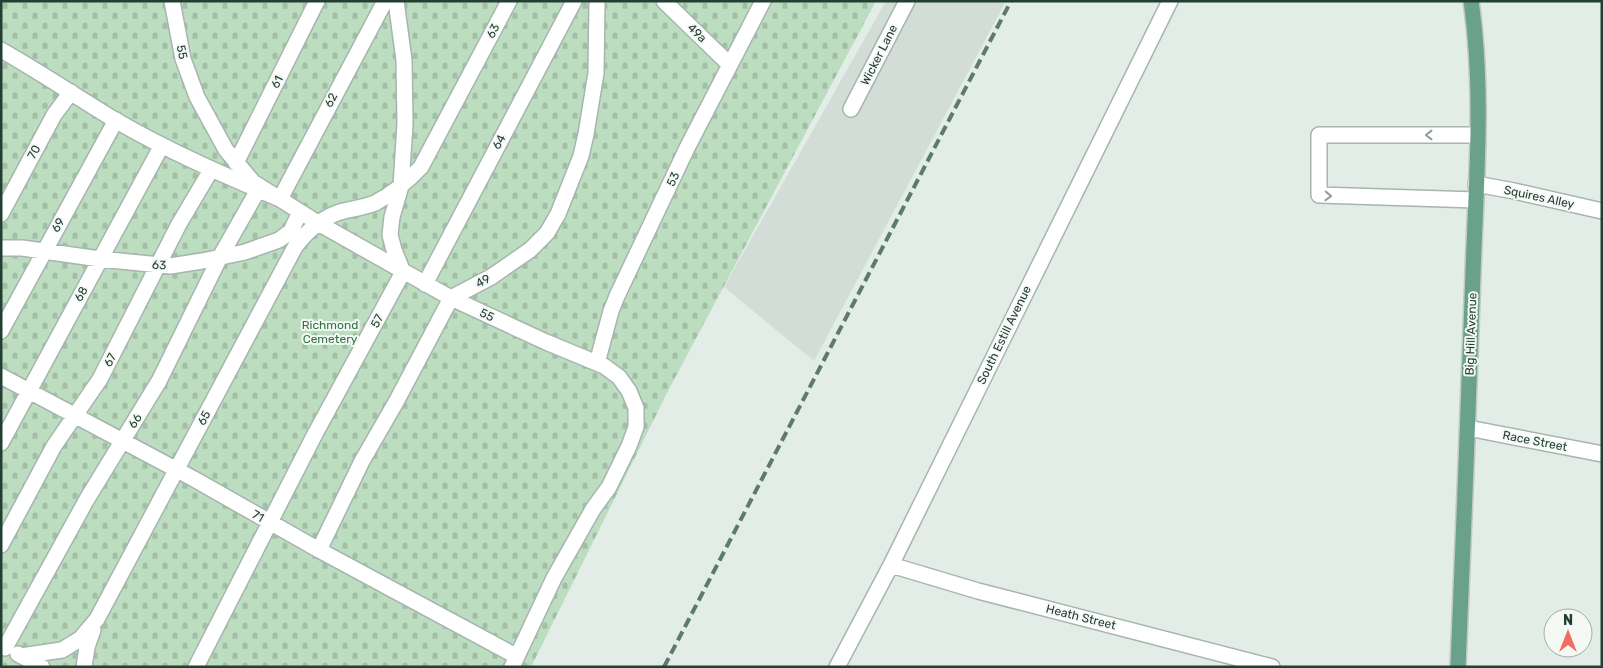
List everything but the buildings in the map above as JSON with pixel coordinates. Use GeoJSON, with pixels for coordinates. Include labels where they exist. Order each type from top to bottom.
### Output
{"type":"FeatureCollection","features":[{"type":"Feature","properties":{"kind":"main road","name":"Big Hill Avenue"},"geometry":{"type":"LineString","coordinates":[[1458,667],[1468,428],[1478,103],[1476,38],[1471,1]]}},
{"type":"Feature","properties":{"kind":"street","name":"55"},"geometry":{"type":"LineString","coordinates":[[172,1],[183,59],[205,115],[236,163],[253,182],[318,223],[451,298],[546,342],[598,363],[619,376],[630,391],[636,408],[636,427],[629,446],[608,487],[593,509],[554,578],[514,661]]}},
{"type":"Feature","properties":{"kind":"street","name":"61"},"geometry":{"type":"LineString","coordinates":[[236,163],[317,1]]}},
{"type":"Feature","properties":{"kind":"street","name":"62"},"geometry":{"type":"LineString","coordinates":[[280,200],[385,1]]}},
{"type":"Feature","properties":{"kind":"street"},"geometry":{"type":"LineString","coordinates":[[396,1],[404,60],[405,124],[400,186],[392,217],[390,235],[403,272]]}},
{"type":"Feature","properties":{"kind":"street","name":"63"},"geometry":{"type":"LineString","coordinates":[[318,223],[336,214],[374,203],[408,182],[421,167],[509,1]]}},
{"type":"Feature","properties":{"kind":"street","name":"64"},"geometry":{"type":"LineString","coordinates":[[425,284],[574,1]]}},
{"type":"Feature","properties":{"kind":"street","name":"49"},"geometry":{"type":"LineString","coordinates":[[451,298],[491,277],[530,250],[547,234],[558,214],[581,156],[586,134],[596,72],[597,1]]}},
{"type":"Feature","properties":{"kind":"street","name":"49a"},"geometry":{"type":"LineString","coordinates":[[664,1],[730,65]]}},
{"type":"Feature","properties":{"kind":"street","name":"53"},"geometry":{"type":"LineString","coordinates":[[598,363],[610,311],[687,148],[763,1]]}},
{"type":"Feature","properties":{"kind":"street","name":"Wicker Lane"},"geometry":{"type":"LineString","coordinates":[[851,109],[907,1]]}},
{"type":"Feature","properties":{"kind":"street","name":"South Estill Avenue"},"geometry":{"type":"LineString","coordinates":[[837,667],[891,565],[1170,1]]}},
{"type":"Feature","properties":{"kind":"street"},"geometry":{"type":"LineString","coordinates":[[1,50],[32,67],[116,120],[162,145],[211,170],[280,200]]}},
{"type":"Feature","properties":{"kind":"street","name":"70"},"geometry":{"type":"LineString","coordinates":[[1,214],[54,115],[71,92]]}},
{"type":"Feature","properties":{"kind":"street","name":"69"},"geometry":{"type":"LineString","coordinates":[[1,331],[116,120]]}},
{"type":"Feature","properties":{"kind":"street"},"geometry":{"type":"LineString","coordinates":[[1476,200],[1318,195],[1319,135],[1477,135]]}},
{"type":"Feature","properties":{"kind":"street","name":"68"},"geometry":{"type":"LineString","coordinates":[[1,443],[162,145]]}},
{"type":"Feature","properties":{"kind":"street","name":"67"},"geometry":{"type":"LineString","coordinates":[[1,544],[54,446],[100,379],[180,224],[211,170]]}},
{"type":"Feature","properties":{"kind":"street","name":"Squires Alley"},"geometry":{"type":"LineString","coordinates":[[1476,184],[1602,211]]}},
{"type":"Feature","properties":{"kind":"street","name":"66"},"geometry":{"type":"LineString","coordinates":[[3,647],[87,499],[159,380],[220,257],[258,190]]}},
{"type":"Feature","properties":{"kind":"street","name":"63"},"geometry":{"type":"LineString","coordinates":[[1,248],[44,251],[100,260],[159,266],[178,265],[244,252],[279,240],[291,231],[300,212]]}},
{"type":"Feature","properties":{"kind":"street","name":"65"},"geometry":{"type":"LineString","coordinates":[[84,667],[87,647],[97,619],[286,262],[306,233],[318,223]]}},
{"type":"Feature","properties":{"kind":"street","name":"57"},"geometry":{"type":"LineString","coordinates":[[196,667],[315,434],[403,272]]}},
{"type":"Feature","properties":{"kind":"street"},"geometry":{"type":"LineString","coordinates":[[320,550],[362,461],[396,402],[451,298]]}},
{"type":"Feature","properties":{"kind":"street","name":"71"},"geometry":{"type":"LineString","coordinates":[[1,376],[123,440],[271,522],[514,661]]}},
{"type":"Feature","properties":{"kind":"street","name":"Race Street"},"geometry":{"type":"LineString","coordinates":[[1468,428],[1602,454]]}},
{"type":"Feature","properties":{"kind":"street","name":"Heath Street"},"geometry":{"type":"LineString","coordinates":[[891,565],[978,591],[1272,667]]}},
{"type":"Feature","properties":{"kind":"street","name":"65"},"geometry":{"type":"LineString","coordinates":[[20,656],[62,650],[80,639],[97,619]]}},
{"type":"Feature","properties":{"kind":"street"},"geometry":{"type":"LineString","coordinates":[[3,647],[42,667]]}},
{"type":"Feature","properties":{"kind":"shaded area"},"geometry":{"type":"Polygon","coordinates":[[[886,1],[1006,1],[814,361],[724,287],[886,1]]]}},
{"type":"Feature","properties":{"kind":"green space","name":"Richmond Cemetery"},"geometry":{"type":"Polygon","coordinates":[[[1,1],[876,1],[669,389],[531,667],[1,667],[1,1]]]}},
{"type":"Feature","properties":{"kind":"railway"},"geometry":{"type":"LineString","coordinates":[[664,667],[1011,1]]}}]}
